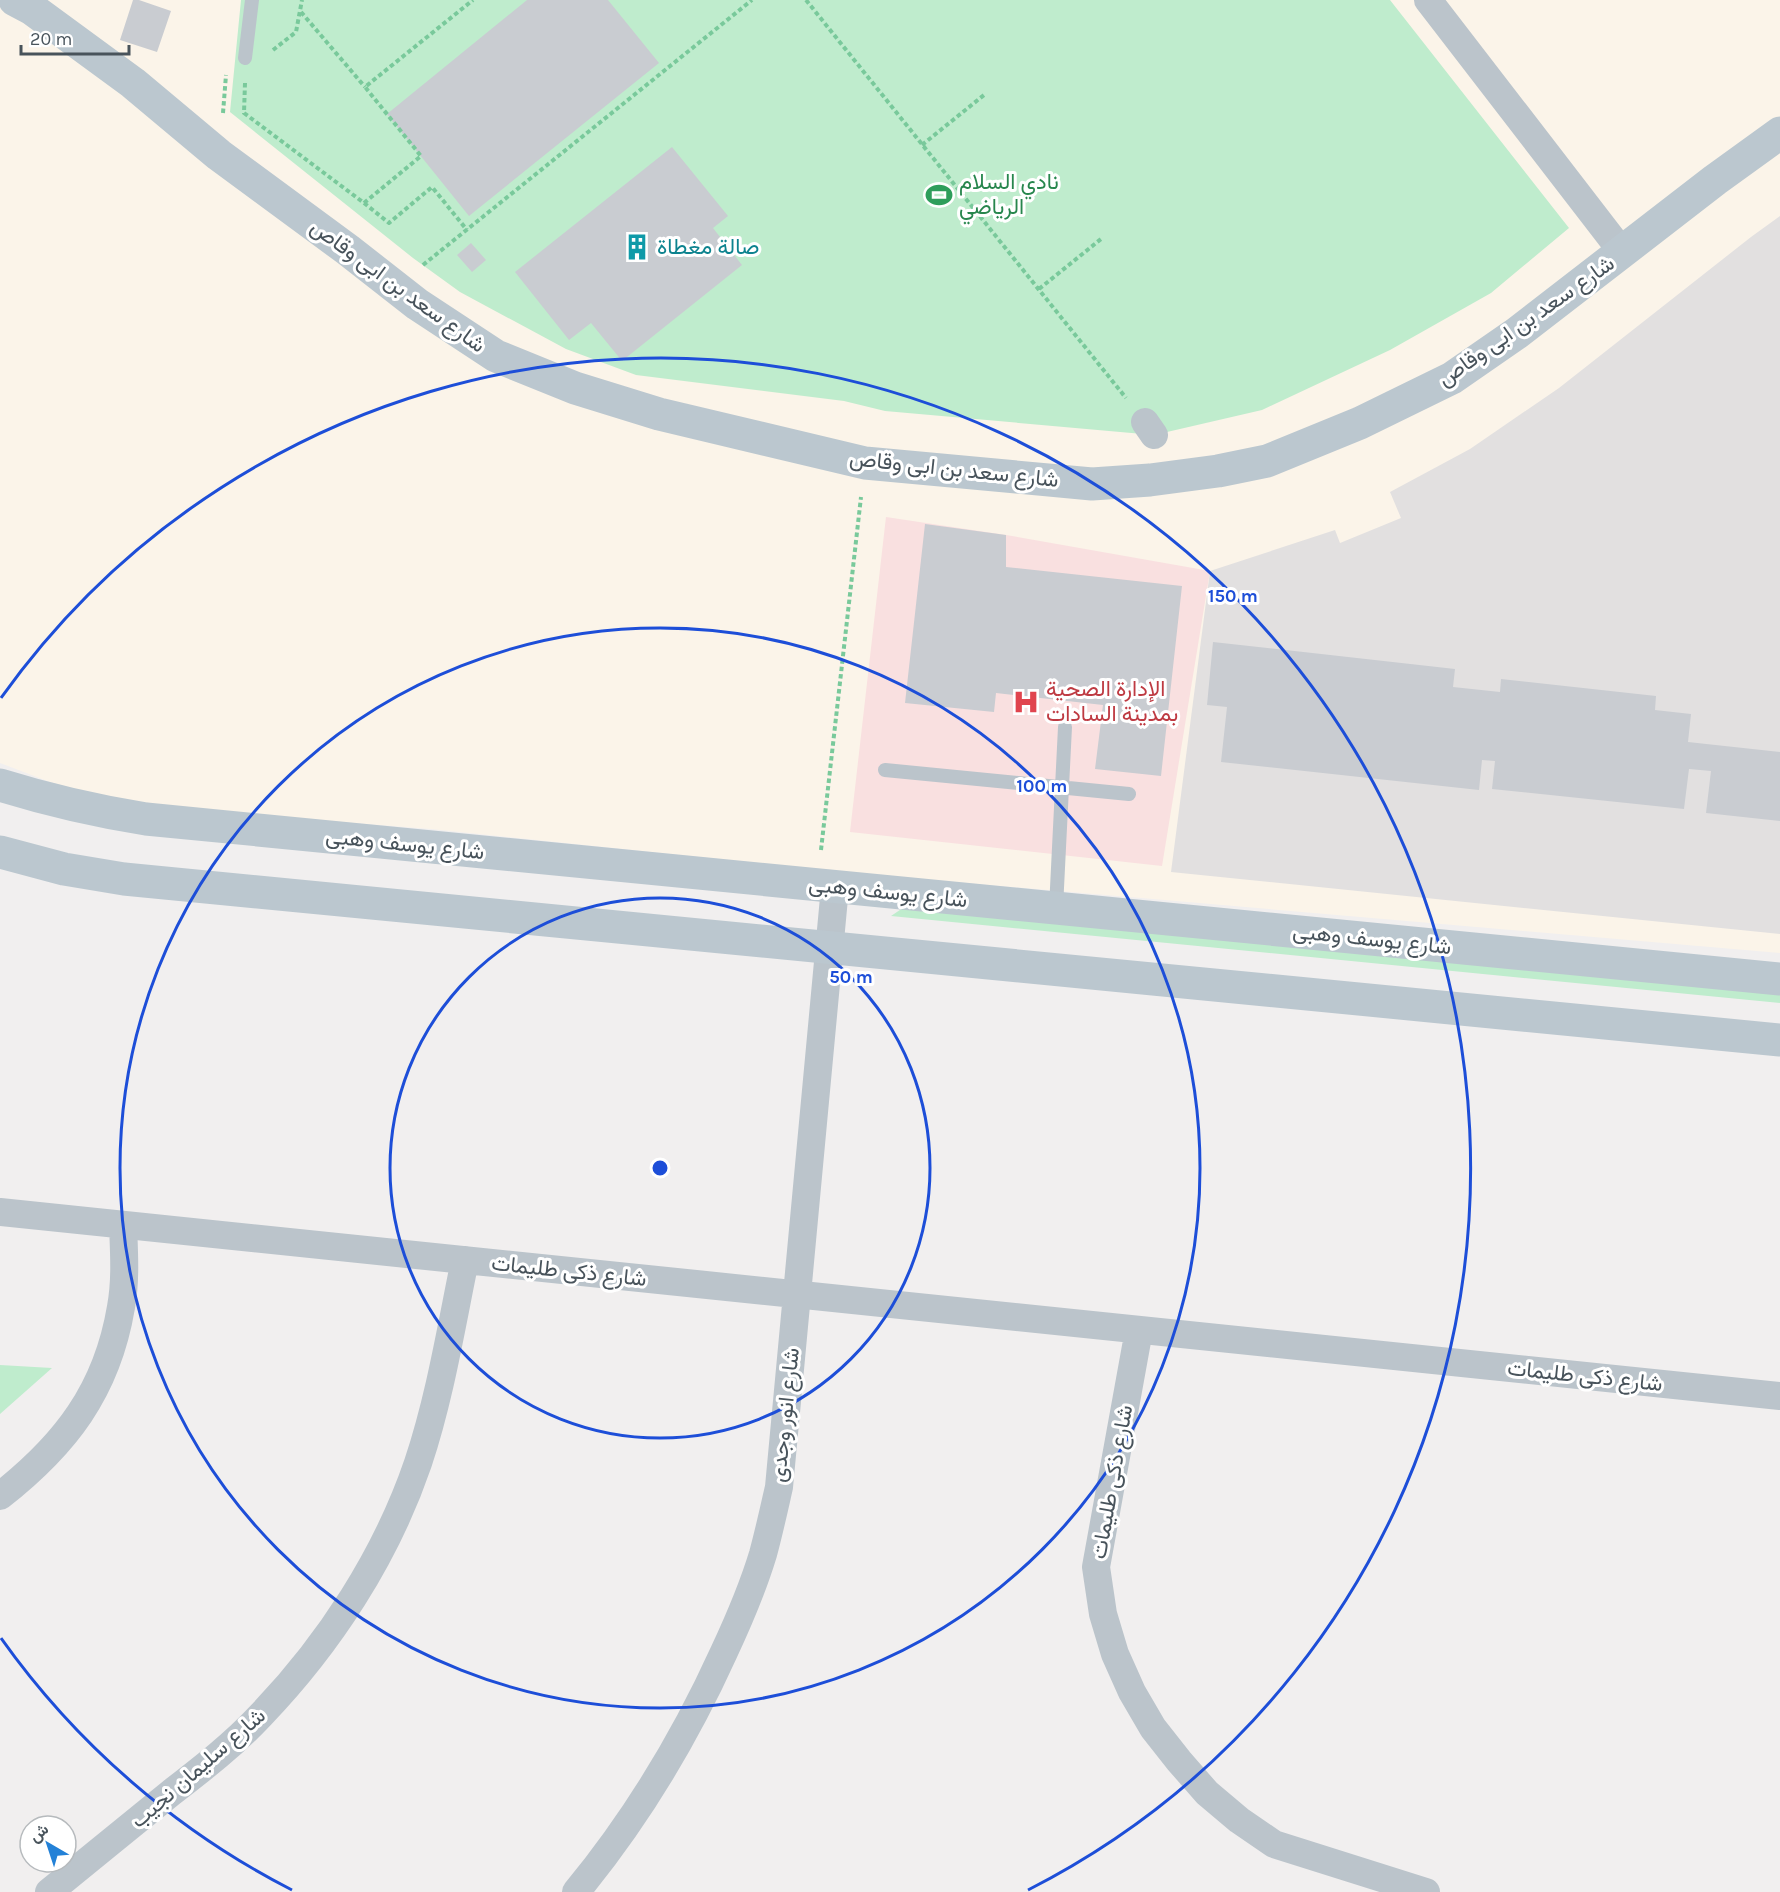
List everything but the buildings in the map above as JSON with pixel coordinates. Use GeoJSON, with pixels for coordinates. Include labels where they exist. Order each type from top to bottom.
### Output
{"type":"FeatureCollection","features":[{"type":"Feature","properties":{"kind":"street","name":"شارع سعد بن ابى وقاص"},"geometry":{"type":"LineString","coordinates":[[15,0],[32,9],[133,83],[219,155],[417,304],[496,356],[575,388],[659,414],[865,463],[1092,484],[1150,480],[1218,471],[1267,461],[1360,423],[1452,378],[1517,333],[1715,180],[1780,133]]}},
{"type":"Feature","properties":{"kind":"street"},"geometry":{"type":"LineString","coordinates":[[1428,0],[1623,253]]}},
{"type":"Feature","properties":{"kind":"street","name":"شارع يوسف وهبى"},"geometry":{"type":"LineString","coordinates":[[0,785],[66,804],[146,819],[1780,979]]}},
{"type":"Feature","properties":{"kind":"street"},"geometry":{"type":"LineString","coordinates":[[0,852],[64,869],[124,879],[1780,1040]]}},
{"type":"Feature","properties":{"kind":"street","name":"شارع انور وجدى"},"geometry":{"type":"LineString","coordinates":[[576,1892],[635,1815],[674,1753],[708,1689],[763,1554],[779,1487],[830,948],[826,886]]}},
{"type":"Feature","properties":{"kind":"street","name":"شارع ذكى طليمات"},"geometry":{"type":"LineString","coordinates":[[0,1212],[1780,1396]]}},
{"type":"Feature","properties":{"kind":"street"},"geometry":{"type":"LineString","coordinates":[[0,1496],[41,1462],[67,1434],[89,1400],[103,1370],[122,1306],[125,1273],[123,1225]]}},
{"type":"Feature","properties":{"kind":"street","name":"شارع سليمان نجيب"},"geometry":{"type":"LineString","coordinates":[[49,1892],[235,1740],[298,1674],[333,1628],[394,1522],[417,1465],[435,1406],[465,1260]]}},
{"type":"Feature","properties":{"kind":"street","name":"شارع ذكى طليمات"},"geometry":{"type":"LineString","coordinates":[[1139,1330],[1096,1568],[1103,1614],[1115,1654],[1132,1692],[1153,1728],[1207,1793],[1239,1820],[1274,1844],[1426,1892]]}},
{"type":"Feature","properties":{"kind":"lane"},"geometry":{"type":"LineString","coordinates":[[245,57],[252,0]]}},
{"type":"Feature","properties":{"kind":"lane"},"geometry":{"type":"LineString","coordinates":[[1056,908],[1065,728]]}},
{"type":"Feature","properties":{"kind":"lane"},"geometry":{"type":"LineString","coordinates":[[885,770],[1130,794]]}},
{"type":"Feature","properties":{"kind":"path"},"geometry":{"type":"LineString","coordinates":[[365,87],[473,0]]}},
{"type":"Feature","properties":{"kind":"path"},"geometry":{"type":"LineString","coordinates":[[423,265],[752,0]]}},
{"type":"Feature","properties":{"kind":"path"},"geometry":{"type":"LineString","coordinates":[[806,0],[1150,429]]}},
{"type":"Feature","properties":{"kind":"path"},"geometry":{"type":"LineString","coordinates":[[301,12],[421,156],[364,203]]}},
{"type":"Feature","properties":{"kind":"path"},"geometry":{"type":"LineString","coordinates":[[922,145],[984,95]]}},
{"type":"Feature","properties":{"kind":"path"},"geometry":{"type":"LineString","coordinates":[[244,113],[389,223],[432,187],[467,230]]}},
{"type":"Feature","properties":{"kind":"path"},"geometry":{"type":"LineString","coordinates":[[1038,289],[1101,239]]}},
{"type":"Feature","properties":{"kind":"path"},"geometry":{"type":"LineString","coordinates":[[826,886],[865,463]]}},
{"type":"Feature","properties":{"kind":"shaded area"},"geometry":{"type":"Polygon","coordinates":[[[0,0],[1780,0],[1780,953],[861,874],[431,829],[137,806],[50,782],[0,763],[0,0]]]}},
{"type":"Feature","properties":{"kind":"shaded area"},"geometry":{"type":"Polygon","coordinates":[[[1780,216],[1780,934],[1171,872],[1210,571],[1335,530],[1340,543],[1401,518],[1390,492],[1470,449],[1559,388],[1780,216]]]}},
{"type":"Feature","properties":{"kind":"shaded area","name":"الإدارة الصحية بمدينة السادات"},"geometry":{"type":"Polygon","coordinates":[[[886,517],[1006,535],[1210,571],[1162,866],[850,832],[886,517]]]}},
{"type":"Feature","properties":{"kind":"green space","name":"نادي السلام الرياضي"},"geometry":{"type":"Polygon","coordinates":[[[241,0],[1390,0],[1569,228],[1491,293],[1390,350],[1262,410],[1154,435],[885,411],[844,401],[636,375],[566,349],[460,292],[413,258],[230,112],[241,0]]]}},
{"type":"Feature","properties":{"kind":"green space"},"geometry":{"type":"Polygon","coordinates":[[[928,891],[1780,978],[1780,1003],[891,916],[928,891]]]}},
{"type":"Feature","properties":{"kind":"green space"},"geometry":{"type":"Polygon","coordinates":[[[0,1365],[52,1368],[0,1414],[0,1365]]]}},
{"type":"Feature","properties":{"kind":"place","name":"نادي السلام الرياضي"},"geometry":{"type":"Point","coordinates":[939,195]}},
{"type":"Feature","properties":{"kind":"place","name":"صالة مغطاة"},"geometry":{"type":"Point","coordinates":[637,247]}},
{"type":"Feature","properties":{"kind":"place","name":"الإدارة الصحية بمدينة السادات"},"geometry":{"type":"Point","coordinates":[1026,702]}}]}
